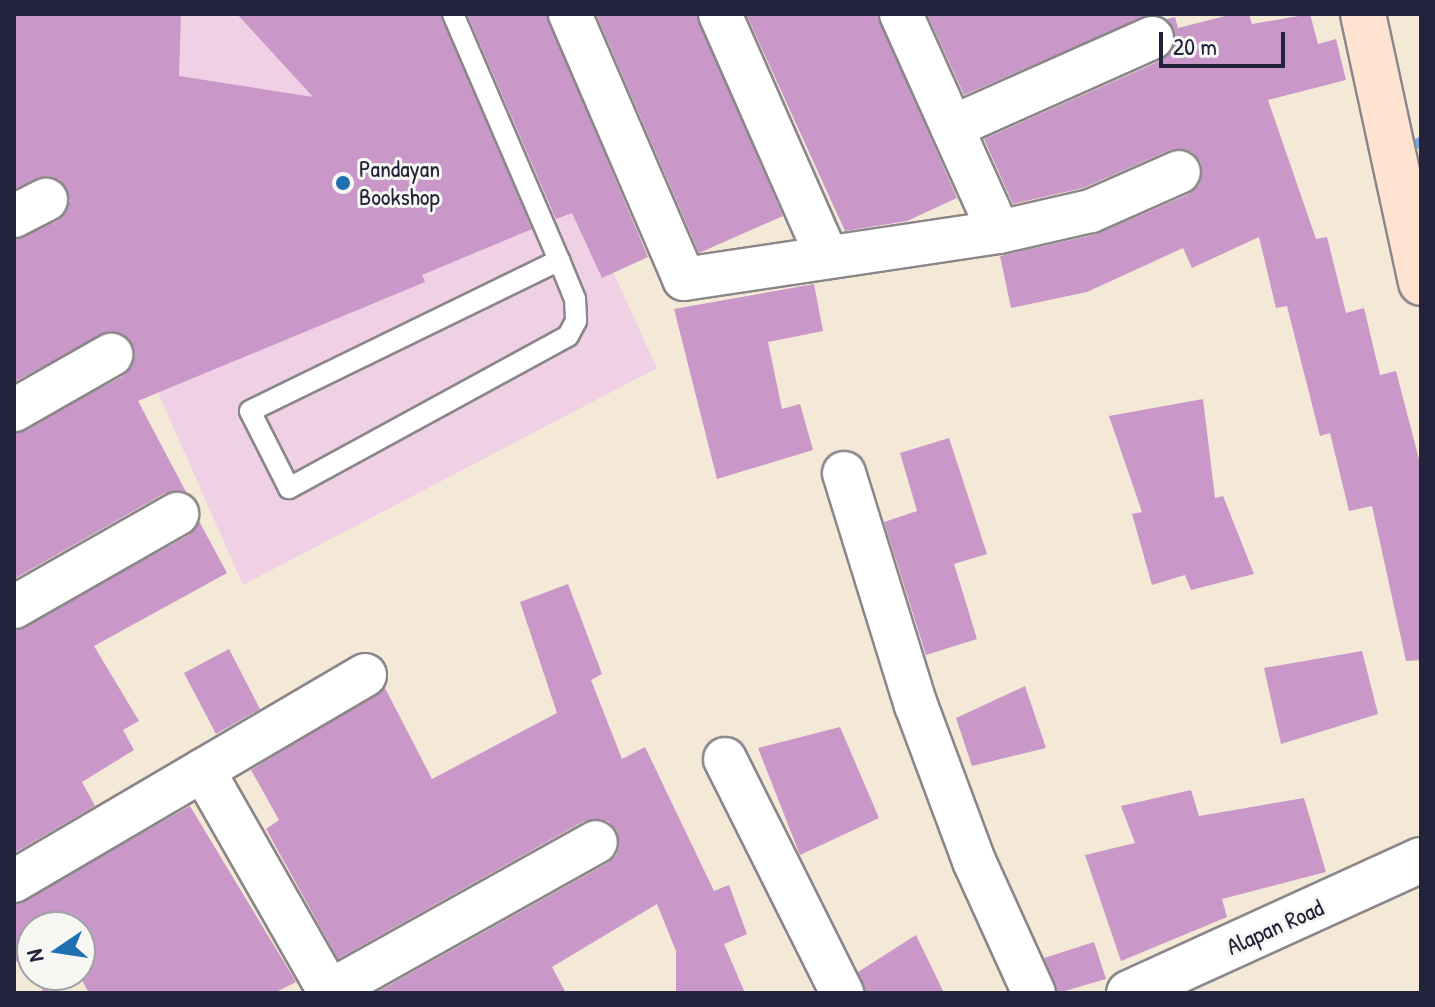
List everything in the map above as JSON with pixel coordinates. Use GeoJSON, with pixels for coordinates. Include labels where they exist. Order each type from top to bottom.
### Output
{"type":"FeatureCollection","features":[{"type":"Feature","properties":{"kind":"main road"},"geometry":{"type":"LineString","coordinates":[[1363,14],[1421,283]]}},
{"type":"Feature","properties":{"kind":"street"},"geometry":{"type":"LineString","coordinates":[[570,14],[684,279],[826,254],[999,232],[1091,211],[1179,172]]}},
{"type":"Feature","properties":{"kind":"street"},"geometry":{"type":"LineString","coordinates":[[720,14],[826,254]]}},
{"type":"Feature","properties":{"kind":"street"},"geometry":{"type":"LineString","coordinates":[[901,14],[999,232]]}},
{"type":"Feature","properties":{"kind":"street"},"geometry":{"type":"LineString","coordinates":[[952,127],[1152,38]]}},
{"type":"Feature","properties":{"kind":"street"},"geometry":{"type":"LineString","coordinates":[[14,410],[111,355]]}},
{"type":"Feature","properties":{"kind":"street"},"geometry":{"type":"LineString","coordinates":[[844,473],[916,705],[974,861],[1034,993]]}},
{"type":"Feature","properties":{"kind":"street"},"geometry":{"type":"LineString","coordinates":[[14,607],[177,514]]}},
{"type":"Feature","properties":{"kind":"street"},"geometry":{"type":"LineString","coordinates":[[14,881],[365,675]]}},
{"type":"Feature","properties":{"kind":"street"},"geometry":{"type":"LineString","coordinates":[[725,759],[842,993]]}},
{"type":"Feature","properties":{"kind":"street"},"geometry":{"type":"LineString","coordinates":[[203,770],[328,993],[596,842]]}},
{"type":"Feature","properties":{"kind":"street","name":"Alapan Road"},"geometry":{"type":"LineString","coordinates":[[1129,993],[1421,860]]}},
{"type":"Feature","properties":{"kind":"lane"},"geometry":{"type":"LineString","coordinates":[[453,14],[559,260],[575,299],[576,321],[568,336],[289,488],[250,411],[559,260]]}},
{"type":"Feature","properties":{"kind":"shaded area"},"geometry":{"type":"Polygon","coordinates":[[[14,14],[495,14],[657,368],[243,585],[14,67],[14,14]]]}},
{"type":"Feature","properties":{"kind":"building"},"geometry":{"type":"Polygon","coordinates":[[[14,14],[181,14],[179,76],[313,97],[237,14],[440,14],[532,229],[422,275],[425,282],[138,401],[186,492],[165,493],[14,579],[14,434],[123,376],[135,356],[124,335],[110,331],[14,382],[14,240],[57,221],[70,201],[60,180],[48,176],[14,189],[14,14]]]}},
{"type":"Feature","properties":{"kind":"building"},"geometry":{"type":"Polygon","coordinates":[[[467,14],[546,14],[648,257],[602,278],[572,213],[556,219],[467,14]]]}},
{"type":"Feature","properties":{"kind":"building"},"geometry":{"type":"Polygon","coordinates":[[[596,14],[696,14],[783,216],[699,253],[596,14]]]}},
{"type":"Feature","properties":{"kind":"building"},"geometry":{"type":"Polygon","coordinates":[[[746,14],[877,14],[957,198],[907,221],[845,231],[746,14]]]}},
{"type":"Feature","properties":{"kind":"building"},"geometry":{"type":"Polygon","coordinates":[[[927,14],[1148,14],[1149,15],[964,95],[927,14]]]}},
{"type":"Feature","properties":{"kind":"building"},"geometry":{"type":"Polygon","coordinates":[[[1233,14],[1249,14],[1252,24],[1310,14],[1318,44],[1336,39],[1346,80],[1268,100],[1316,239],[1327,237],[1346,313],[1364,308],[1380,375],[1396,371],[1421,467],[1421,660],[1406,661],[1372,506],[1349,511],[1330,433],[1320,436],[1287,306],[1276,308],[1259,237],[1192,268],[1183,248],[1087,292],[1011,308],[1000,256],[1097,234],[1189,194],[1199,185],[1201,163],[1192,152],[1170,150],[1083,188],[1013,204],[984,139],[1162,60],[1176,41],[1167,19],[1175,17],[1178,28],[1233,14]]]}},
{"type":"Feature","properties":{"kind":"building"},"geometry":{"type":"Polygon","coordinates":[[[814,284],[823,331],[768,342],[782,409],[800,404],[813,450],[717,479],[674,309],[814,284]]]}},
{"type":"Feature","properties":{"kind":"building"},"geometry":{"type":"Polygon","coordinates":[[[1203,399],[1215,498],[1223,496],[1254,574],[1191,590],[1185,575],[1152,585],[1132,514],[1142,512],[1109,416],[1203,399]]]}},
{"type":"Feature","properties":{"kind":"building"},"geometry":{"type":"Polygon","coordinates":[[[949,438],[987,554],[954,564],[977,639],[926,655],[884,522],[917,511],[900,453],[949,438]]]}},
{"type":"Feature","properties":{"kind":"building"},"geometry":{"type":"Polygon","coordinates":[[[199,521],[227,573],[94,646],[139,721],[123,730],[134,750],[82,782],[95,806],[14,853],[14,632],[189,535],[199,521]]]}},
{"type":"Feature","properties":{"kind":"building"},"geometry":{"type":"Polygon","coordinates":[[[568,584],[602,674],[591,680],[622,759],[645,747],[714,891],[729,885],[747,934],[724,944],[745,993],[676,993],[676,951],[657,904],[552,967],[566,993],[375,993],[608,863],[617,854],[617,831],[608,821],[584,821],[338,959],[266,829],[279,820],[251,770],[385,688],[432,779],[557,713],[520,602],[568,584]]]}},
{"type":"Feature","properties":{"kind":"building"},"geometry":{"type":"Polygon","coordinates":[[[229,649],[260,709],[216,734],[184,673],[229,649]]]}},
{"type":"Feature","properties":{"kind":"building"},"geometry":{"type":"Polygon","coordinates":[[[1362,651],[1378,714],[1281,744],[1264,668],[1362,651]]]}},
{"type":"Feature","properties":{"kind":"building"},"geometry":{"type":"Polygon","coordinates":[[[1025,686],[1046,748],[972,766],[956,718],[1025,686]]]}},
{"type":"Feature","properties":{"kind":"building"},"geometry":{"type":"Polygon","coordinates":[[[840,727],[879,818],[800,855],[758,748],[840,727]]]}},
{"type":"Feature","properties":{"kind":"building"},"geometry":{"type":"Polygon","coordinates":[[[1191,790],[1199,816],[1304,798],[1326,872],[1222,899],[1227,917],[1121,961],[1085,855],[1135,843],[1121,806],[1191,790]]]}},
{"type":"Feature","properties":{"kind":"building"},"geometry":{"type":"Polygon","coordinates":[[[190,806],[296,982],[274,993],[89,993],[96,991],[96,911],[16,911],[14,963],[14,905],[190,806]]]}},
{"type":"Feature","properties":{"kind":"building"},"geometry":{"type":"Polygon","coordinates":[[[916,935],[944,993],[866,993],[858,972],[916,935]]]}},
{"type":"Feature","properties":{"kind":"building"},"geometry":{"type":"Polygon","coordinates":[[[1094,942],[1106,979],[1058,993],[1044,958],[1094,942]]]}},
{"type":"Feature","properties":{"kind":"place","name":"Pandayan Bookshop"},"geometry":{"type":"Point","coordinates":[343,183]}}]}
